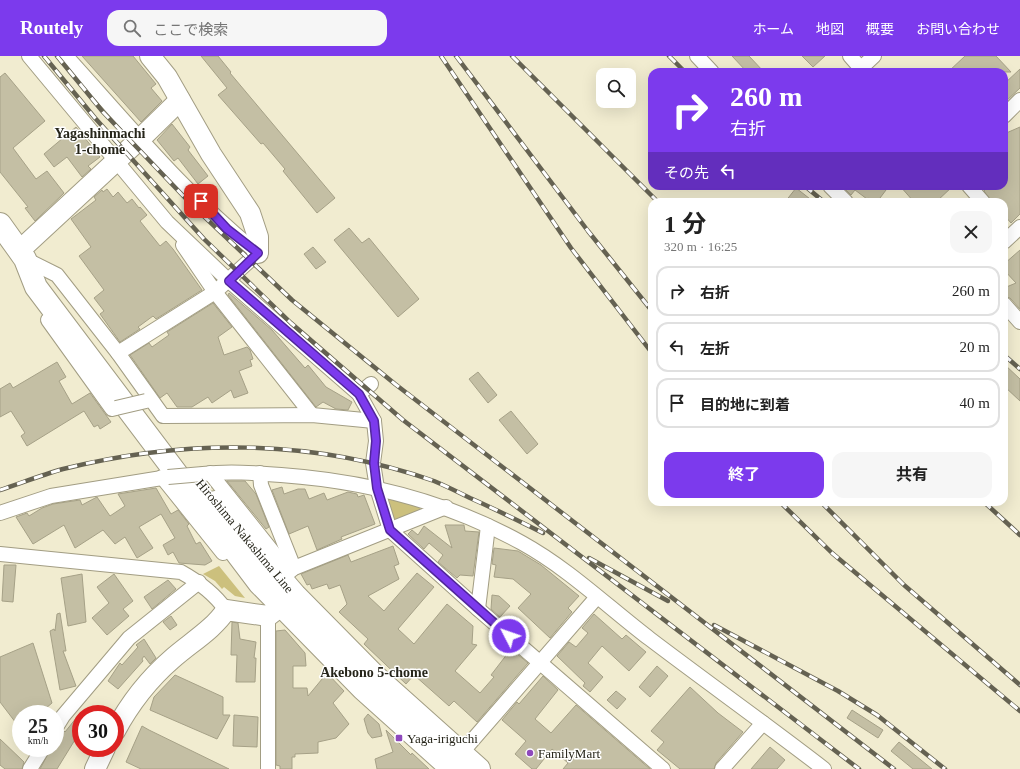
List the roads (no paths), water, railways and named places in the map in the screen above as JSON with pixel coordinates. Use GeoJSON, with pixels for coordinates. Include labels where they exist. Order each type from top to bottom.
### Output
{"type":"FeatureCollection","features":[{"type":"Feature","properties":{"kind":"main road","name":"Hiroshima Nakashima Line"},"geometry":{"type":"LineString","coordinates":[[0,224],[23,254],[49,281],[226,516],[288,573],[281,606]]}},
{"type":"Feature","properties":{"kind":"main road","name":"Hiroshima Nakashima Line"},"geometry":{"type":"LineString","coordinates":[[23,254],[36,287],[259,583],[363,689],[454,765],[479,769]]}},
{"type":"Feature","properties":{"kind":"street"},"geometry":{"type":"LineString","coordinates":[[29,56],[166,222],[215,292],[312,415]]}},
{"type":"Feature","properties":{"kind":"street"},"geometry":{"type":"LineString","coordinates":[[66,56],[227,229],[258,253]]}},
{"type":"Feature","properties":{"kind":"street"},"geometry":{"type":"LineString","coordinates":[[118,353],[215,292],[229,281],[258,253],[258,237],[254,220],[211,154],[166,77],[150,56]]}},
{"type":"Feature","properties":{"kind":"street"},"geometry":{"type":"LineString","coordinates":[[697,56],[708,68]]}},
{"type":"Feature","properties":{"kind":"street"},"geometry":{"type":"LineString","coordinates":[[850,56],[859,68]]}},
{"type":"Feature","properties":{"kind":"street"},"geometry":{"type":"LineString","coordinates":[[864,68],[874,56]]}},
{"type":"Feature","properties":{"kind":"street"},"geometry":{"type":"LineString","coordinates":[[23,254],[116,161],[180,100]]}},
{"type":"Feature","properties":{"kind":"street"},"geometry":{"type":"LineString","coordinates":[[1008,112],[1020,100]]}},
{"type":"Feature","properties":{"kind":"street"},"geometry":{"type":"LineString","coordinates":[[834,190],[842,198]]}},
{"type":"Feature","properties":{"kind":"street"},"geometry":{"type":"LineString","coordinates":[[972,190],[980,198]]}},
{"type":"Feature","properties":{"kind":"street"},"geometry":{"type":"LineString","coordinates":[[166,222],[229,281],[359,394],[374,421],[376,441],[374,463],[377,488],[390,530],[478,609],[663,769]]}},
{"type":"Feature","properties":{"kind":"street"},"geometry":{"type":"LineString","coordinates":[[23,254],[57,275],[118,353],[149,400],[163,416],[312,415],[374,421]]}},
{"type":"Feature","properties":{"kind":"street"},"geometry":{"type":"LineString","coordinates":[[23,254],[27,292],[114,409],[149,400]]}},
{"type":"Feature","properties":{"kind":"street"},"geometry":{"type":"LineString","coordinates":[[1008,308],[1020,322]]}},
{"type":"Feature","properties":{"kind":"street"},"geometry":{"type":"LineString","coordinates":[[359,394],[370,384]]}},
{"type":"Feature","properties":{"kind":"street"},"geometry":{"type":"LineString","coordinates":[[206,473],[288,573]]}},
{"type":"Feature","properties":{"kind":"street"},"geometry":{"type":"LineString","coordinates":[[0,512],[51,496],[165,477],[206,473],[260,473],[306,477],[377,488],[446,507],[523,543],[562,569],[824,769]]}},
{"type":"Feature","properties":{"kind":"street"},"geometry":{"type":"LineString","coordinates":[[260,473],[261,485],[288,573]]}},
{"type":"Feature","properties":{"kind":"street"},"geometry":{"type":"LineString","coordinates":[[165,477],[242,576],[259,583]]}},
{"type":"Feature","properties":{"kind":"street"},"geometry":{"type":"LineString","coordinates":[[288,573],[446,507]]}},
{"type":"Feature","properties":{"kind":"street"},"geometry":{"type":"LineString","coordinates":[[478,609],[488,526]]}},
{"type":"Feature","properties":{"kind":"street"},"geometry":{"type":"LineString","coordinates":[[0,554],[181,572],[199,582],[217,597],[226,610]]}},
{"type":"Feature","properties":{"kind":"street"},"geometry":{"type":"LineString","coordinates":[[64,715],[129,638],[199,582]]}},
{"type":"Feature","properties":{"kind":"street"},"geometry":{"type":"LineString","coordinates":[[454,765],[597,597]]}},
{"type":"Feature","properties":{"kind":"street"},"geometry":{"type":"LineString","coordinates":[[226,610],[281,606],[268,769]]}},
{"type":"Feature","properties":{"kind":"street"},"geometry":{"type":"LineString","coordinates":[[124,718],[144,689],[170,660],[218,622],[226,610]]}},
{"type":"Feature","properties":{"kind":"street"},"geometry":{"type":"LineString","coordinates":[[722,769],[762,723]]}},
{"type":"Feature","properties":{"kind":"street"},"geometry":{"type":"LineString","coordinates":[[30,769],[37,757]]}},
{"type":"Feature","properties":{"kind":"street"},"geometry":{"type":"LineString","coordinates":[[95,769],[101,757]]}},
{"type":"Feature","properties":{"kind":"railway"},"geometry":{"type":"LineString","coordinates":[[44,56],[95,118],[204,239],[291,323],[403,420],[859,769]]}},
{"type":"Feature","properties":{"kind":"railway"},"geometry":{"type":"LineString","coordinates":[[57,56],[103,112],[191,204],[292,300],[395,384],[894,769]]}},
{"type":"Feature","properties":{"kind":"railway"},"geometry":{"type":"LineString","coordinates":[[441,56],[571,248],[648,348]]}},
{"type":"Feature","properties":{"kind":"railway"},"geometry":{"type":"LineString","coordinates":[[456,56],[588,231],[648,306]]}},
{"type":"Feature","properties":{"kind":"railway"},"geometry":{"type":"LineString","coordinates":[[512,56],[654,198]]}},
{"type":"Feature","properties":{"kind":"railway"},"geometry":{"type":"LineString","coordinates":[[669,56],[681,68]]}},
{"type":"Feature","properties":{"kind":"railway"},"geometry":{"type":"LineString","coordinates":[[810,190],[819,198]]}},
{"type":"Feature","properties":{"kind":"railway"},"geometry":{"type":"LineString","coordinates":[[1008,358],[1020,369]]}},
{"type":"Feature","properties":{"kind":"railway"},"geometry":{"type":"LineString","coordinates":[[0,490],[63,469],[110,459],[156,452],[203,448],[250,448],[297,451],[343,457],[389,467],[434,481],[543,533]]}},
{"type":"Feature","properties":{"kind":"railway"},"geometry":{"type":"LineString","coordinates":[[784,506],[832,553],[1020,711]]}},
{"type":"Feature","properties":{"kind":"railway"},"geometry":{"type":"LineString","coordinates":[[825,506],[904,585],[1020,685]]}},
{"type":"Feature","properties":{"kind":"railway"},"geometry":{"type":"LineString","coordinates":[[988,506],[1020,535]]}},
{"type":"Feature","properties":{"kind":"railway"},"geometry":{"type":"LineString","coordinates":[[589,558],[668,601]]}},
{"type":"Feature","properties":{"kind":"railway"},"geometry":{"type":"LineString","coordinates":[[714,625],[838,691],[877,715],[945,769]]}},
{"type":"Feature","properties":{"kind":"place","name":"Yaga-iriguchi"},"geometry":{"type":"Point","coordinates":[399,738]}},
{"type":"Feature","properties":{"kind":"place","name":"FamilyMart"},"geometry":{"type":"Point","coordinates":[530,753]}},
{"type":"Feature","properties":{"kind":"district","name":"Yagashinmachi 1-chome"},"geometry":{"type":"Point","coordinates":[100,142]}},
{"type":"Feature","properties":{"kind":"district","name":"Akebono 5-chome"},"geometry":{"type":"Point","coordinates":[374,672]}}]}
